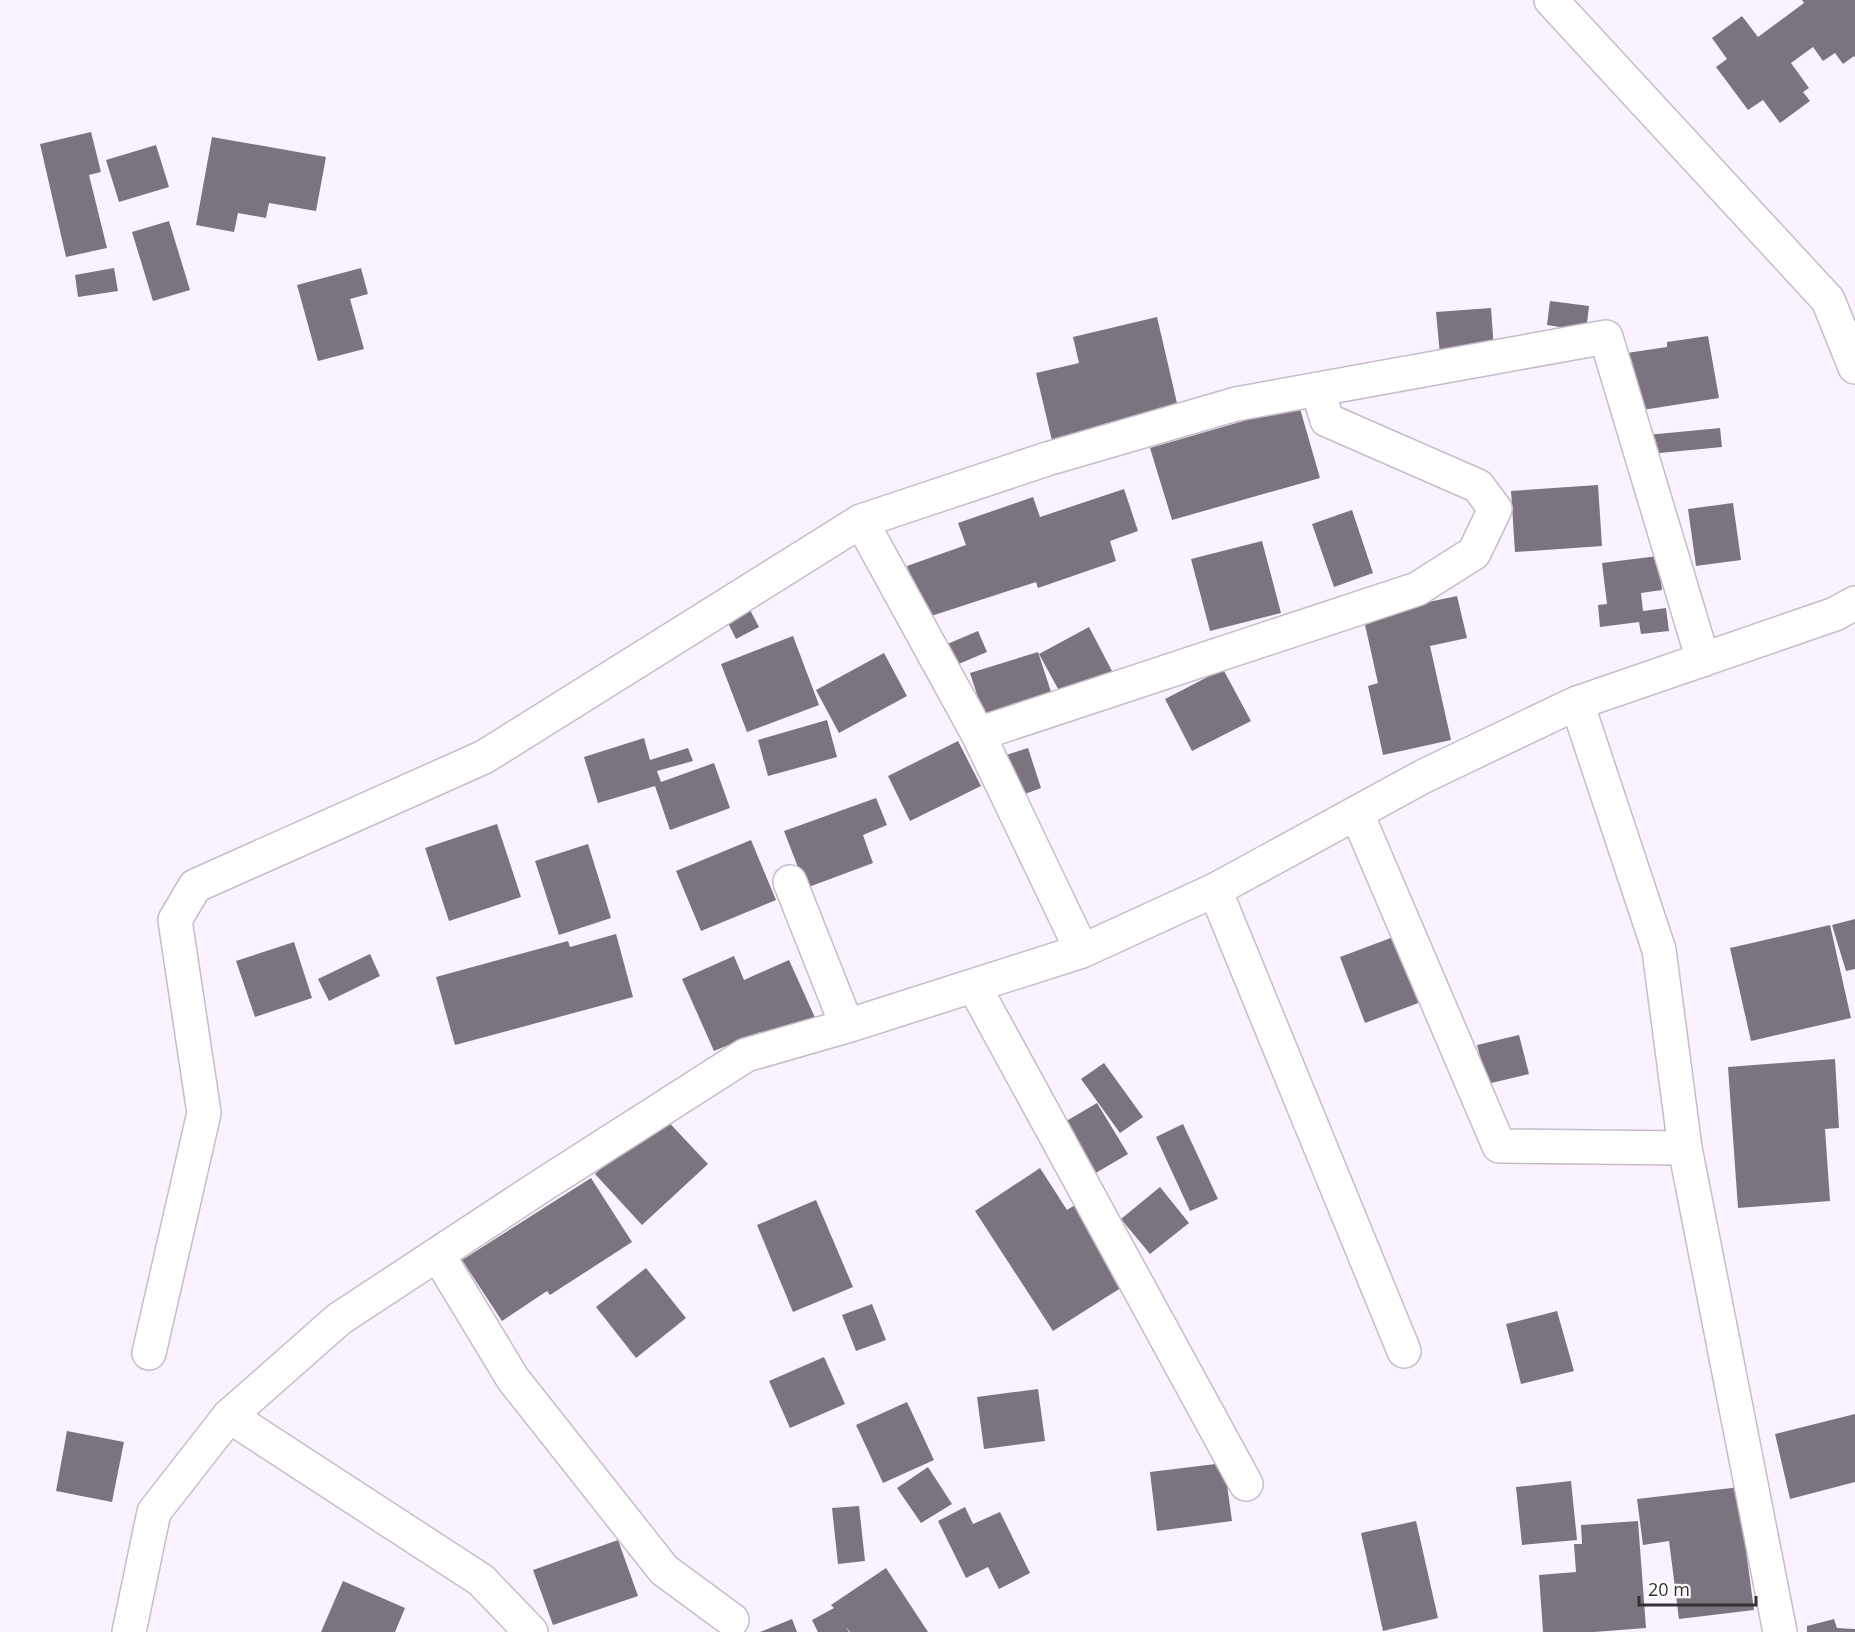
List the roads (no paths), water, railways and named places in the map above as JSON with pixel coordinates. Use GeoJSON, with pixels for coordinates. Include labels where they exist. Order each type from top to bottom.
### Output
{"type":"FeatureCollection","features":[{"type":"Feature","properties":{"kind":"street"},"geometry":{"type":"LineString","coordinates":[[1551,0],[1828,300],[1855,367]]}},
{"type":"Feature","properties":{"kind":"street"},"geometry":{"type":"LineString","coordinates":[[149,1353],[204,1113],[175,920],[195,886],[484,757],[861,521],[1047,459],[1236,404],[1606,337],[1702,660]]}},
{"type":"Feature","properties":{"kind":"street"},"geometry":{"type":"LineString","coordinates":[[978,734],[1417,589],[1473,553],[1495,509],[1478,486],[1327,420],[1318,390]]}},
{"type":"Feature","properties":{"kind":"street"},"geometry":{"type":"LineString","coordinates":[[861,521],[978,734],[1082,951]]}},
{"type":"Feature","properties":{"kind":"street"},"geometry":{"type":"LineString","coordinates":[[129,1632],[154,1512],[229,1416],[339,1319],[540,1186],[746,1055],[847,1026],[1082,951],[1215,890],[1424,776],[1577,703],[1835,614],[1855,603]]}},
{"type":"Feature","properties":{"kind":"street"},"geometry":{"type":"LineString","coordinates":[[1577,703],[1659,950],[1685,1148],[1780,1632]]}},
{"type":"Feature","properties":{"kind":"street"},"geometry":{"type":"LineString","coordinates":[[1357,814],[1499,1146],[1685,1148]]}},
{"type":"Feature","properties":{"kind":"street"},"geometry":{"type":"LineString","coordinates":[[790,882],[847,1026]]}},
{"type":"Feature","properties":{"kind":"street"},"geometry":{"type":"LineString","coordinates":[[1215,890],[1404,1351]]}},
{"type":"Feature","properties":{"kind":"street"},"geometry":{"type":"LineString","coordinates":[[974,986],[1246,1484]]}},
{"type":"Feature","properties":{"kind":"street"},"geometry":{"type":"LineString","coordinates":[[438,1255],[513,1380],[664,1570],[732,1620]]}},
{"type":"Feature","properties":{"kind":"street"},"geometry":{"type":"LineString","coordinates":[[229,1416],[481,1580],[531,1632]]}}]}
